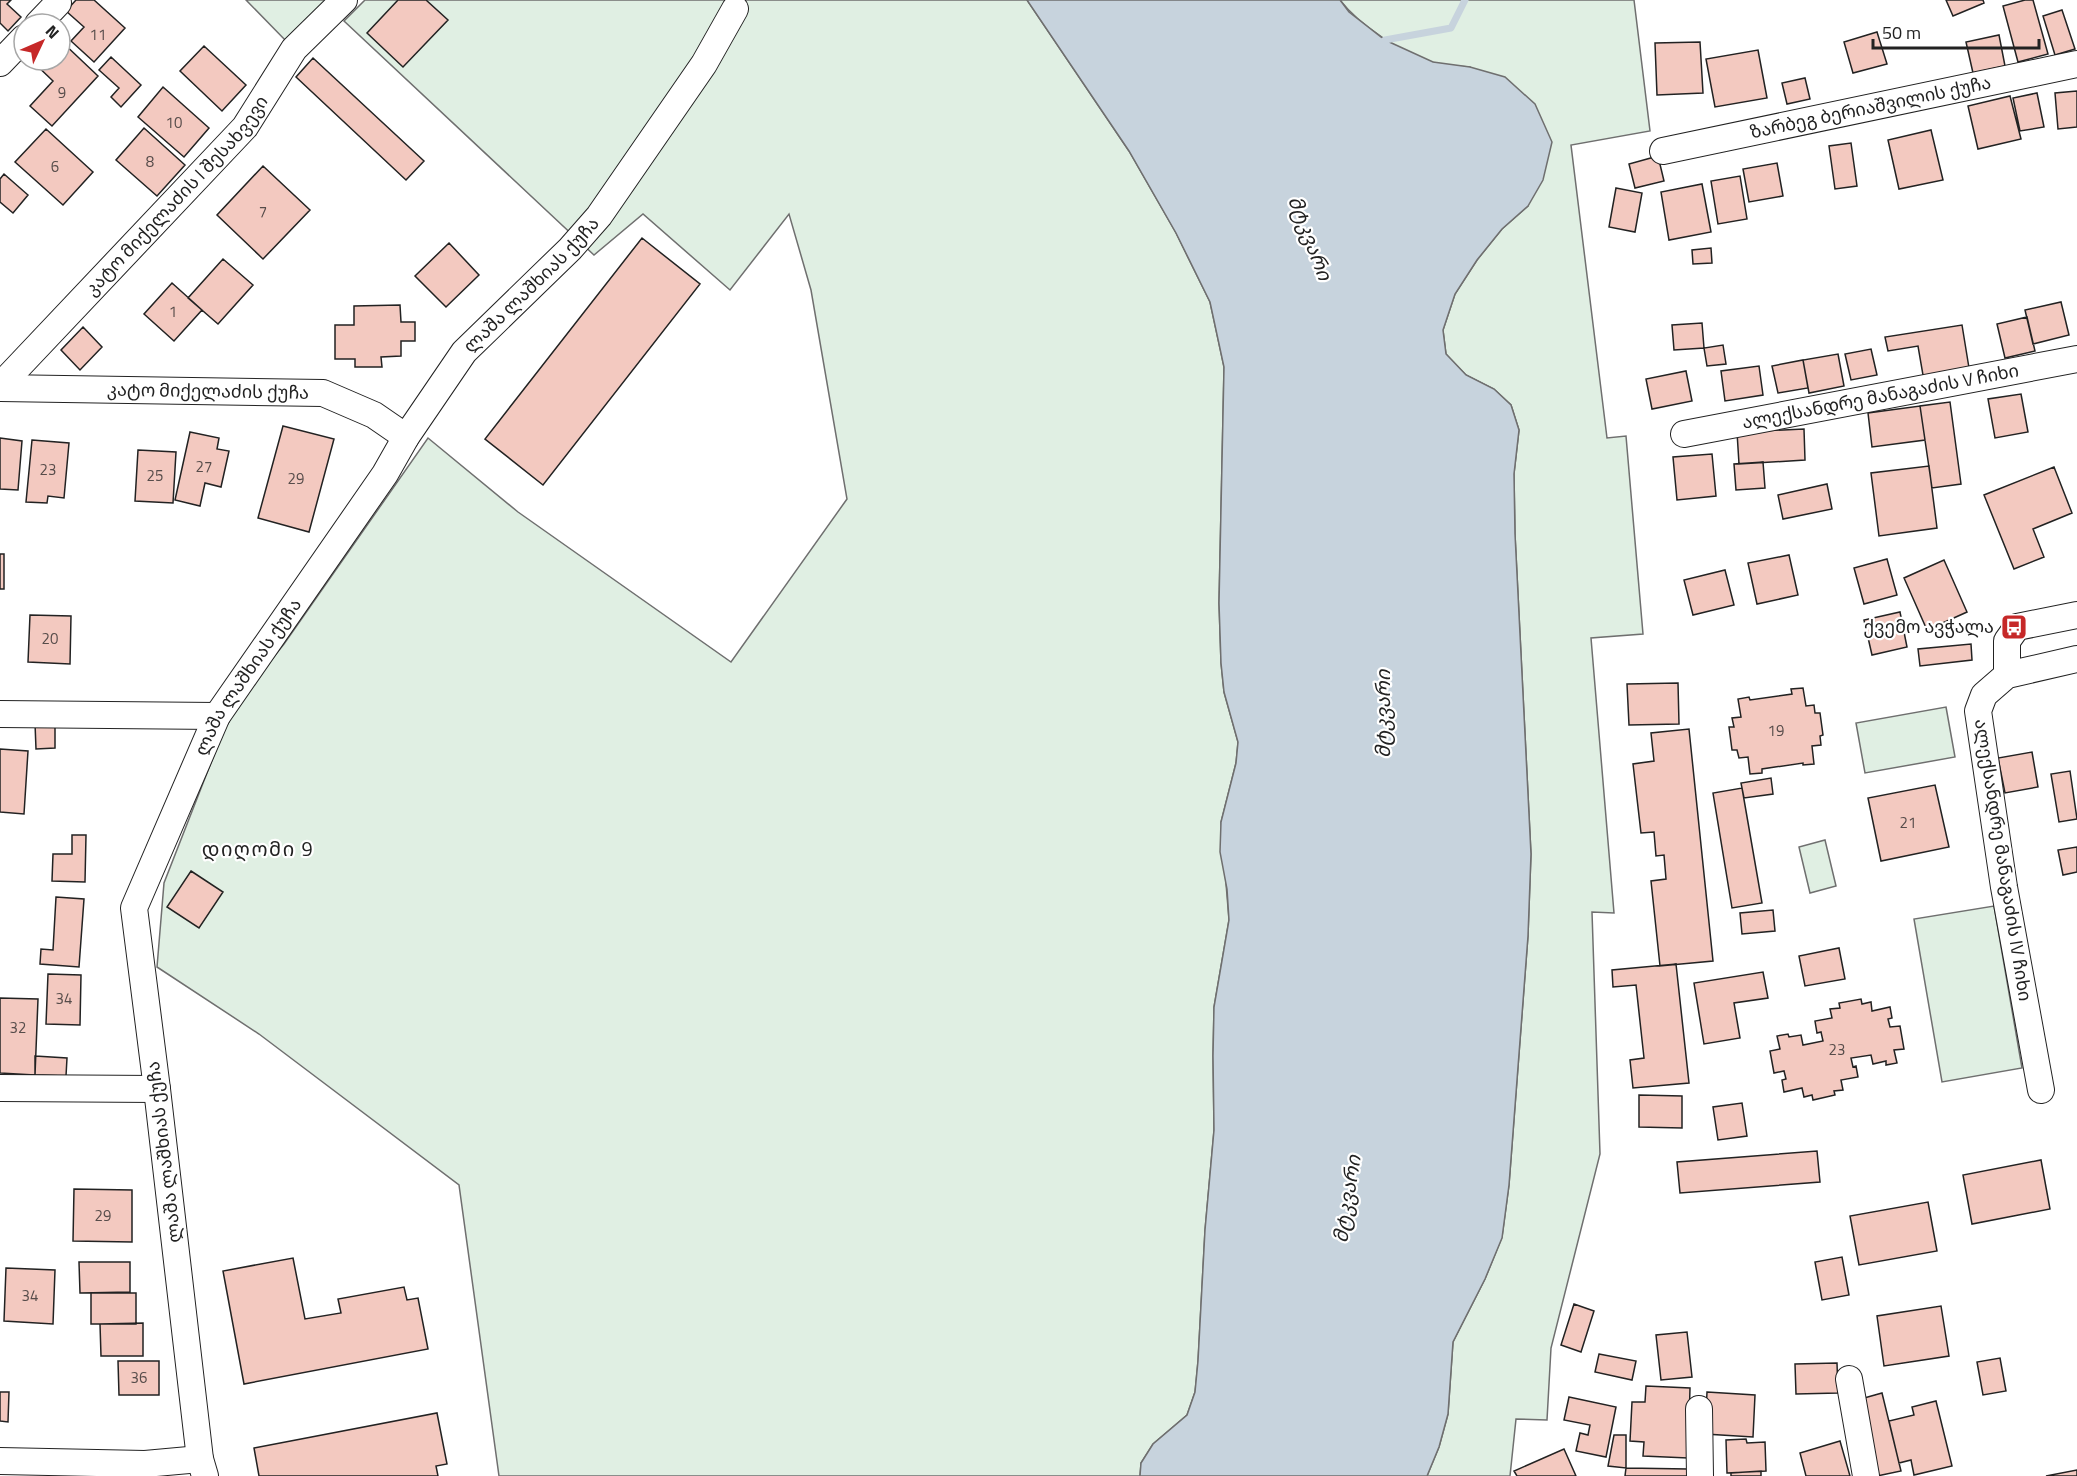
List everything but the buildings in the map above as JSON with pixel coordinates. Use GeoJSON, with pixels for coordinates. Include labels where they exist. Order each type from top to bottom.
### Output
{"type":"FeatureCollection","features":[{"type":"Feature","properties":{"kind":"street","name":"კატო მიქელაძის I შესახვევი"},"geometry":{"type":"LineString","coordinates":[[0,387],[245,127],[294,49],[344,0]]}},
{"type":"Feature","properties":{"kind":"street"},"geometry":{"type":"LineString","coordinates":[[49,12],[58,3]]}},
{"type":"Feature","properties":{"kind":"street","name":"ლაშა ლაშხიას ქუჩა"},"geometry":{"type":"LineString","coordinates":[[202,1468],[134,908],[217,716],[385,474],[406,437],[464,352],[562,257],[599,216],[699,71],[735,9]]}},
{"type":"Feature","properties":{"kind":"street"},"geometry":{"type":"LineString","coordinates":[[0,63],[12,50]]}},
{"type":"Feature","properties":{"kind":"street","name":"ზარბეგ ბერიაშვილის ქუჩა"},"geometry":{"type":"LineString","coordinates":[[1663,151],[2077,64]]}},
{"type":"Feature","properties":{"kind":"street","name":"ალექსანდრე მანაგაძის V ჩიხი"},"geometry":{"type":"LineString","coordinates":[[1684,434],[2077,358]]}},
{"type":"Feature","properties":{"kind":"street","name":"კატო მიქელაძის ქუჩა"},"geometry":{"type":"LineString","coordinates":[[0,387],[323,393],[374,415],[406,437]]}},
{"type":"Feature","properties":{"kind":"street"},"geometry":{"type":"LineString","coordinates":[[2007,675],[2007,641],[2017,627],[2077,615]]}},
{"type":"Feature","properties":{"kind":"street","name":"ალექსანდრე მანაგაძის IV ჩიხი"},"geometry":{"type":"LineString","coordinates":[[2041,1090],[2004,887],[1978,711],[1984,695],[2007,675],[2077,659]]}},
{"type":"Feature","properties":{"kind":"street"},"geometry":{"type":"LineString","coordinates":[[0,714],[217,716]]}},
{"type":"Feature","properties":{"kind":"street"},"geometry":{"type":"LineString","coordinates":[[0,1088],[157,1089]]}},
{"type":"Feature","properties":{"kind":"street"},"geometry":{"type":"LineString","coordinates":[[1849,1379],[1866,1476]]}},
{"type":"Feature","properties":{"kind":"street"},"geometry":{"type":"LineString","coordinates":[[1699,1409],[1700,1476]]}},
{"type":"Feature","properties":{"kind":"street"},"geometry":{"type":"LineString","coordinates":[[0,1461],[145,1464],[202,1468]]}},
{"type":"Feature","properties":{"kind":"green space"},"geometry":{"type":"Polygon","coordinates":[[[246,0],[329,0],[287,42],[246,0]]]}},
{"type":"Feature","properties":{"kind":"green space"},"geometry":{"type":"Polygon","coordinates":[[[365,0],[1027,0],[1129,151],[1176,233],[1210,302],[1224,367],[1219,603],[1221,663],[1224,692],[1238,742],[1236,763],[1221,822],[1229,920],[1214,1007],[1214,1130],[1195,1392],[1187,1415],[1153,1444],[1141,1463],[1140,1476],[499,1476],[459,1185],[259,1034],[157,967],[164,883],[232,709],[284,644],[428,438],[518,512],[731,662],[847,499],[811,290],[789,214],[730,290],[643,214],[594,255],[344,21],[365,0]]]}},
{"type":"Feature","properties":{"kind":"green space"},"geometry":{"type":"Polygon","coordinates":[[[1340,0],[1634,0],[1650,131],[1571,145],[1607,438],[1626,436],[1643,634],[1591,638],[1614,913],[1592,912],[1600,1154],[1551,1348],[1547,1420],[1516,1419],[1510,1476],[1427,1476],[1439,1447],[1448,1414],[1453,1342],[1485,1279],[1502,1237],[1509,1185],[1528,936],[1531,854],[1515,534],[1514,474],[1519,430],[1511,405],[1494,389],[1466,375],[1446,354],[1443,330],[1455,294],[1477,260],[1502,229],[1528,206],[1470,67],[1437,63],[1408,52],[1382,37],[1358,19],[1340,0]]]}},
{"type":"Feature","properties":{"kind":"green space"},"geometry":{"type":"Polygon","coordinates":[[[1946,707],[1955,757],[1865,773],[1856,723],[1946,707]]]}},
{"type":"Feature","properties":{"kind":"green space"},"geometry":{"type":"Polygon","coordinates":[[[1825,840],[1836,886],[1810,893],[1799,847],[1825,840]]]}},
{"type":"Feature","properties":{"kind":"green space"},"geometry":{"type":"Polygon","coordinates":[[[1994,906],[2022,1068],[1942,1082],[1914,919],[1994,906]]]}},
{"type":"Feature","properties":{"kind":"water","name":"მტკვარი"},"geometry":{"type":"Polygon","coordinates":[[[1027,0],[1340,0],[1349,12],[1385,40],[1433,62],[1470,67],[1505,77],[1535,104],[1552,142],[1543,180],[1528,206],[1502,229],[1477,260],[1455,294],[1443,330],[1446,354],[1466,375],[1494,389],[1511,405],[1519,430],[1514,474],[1515,534],[1531,854],[1528,936],[1509,1185],[1502,1238],[1485,1279],[1453,1342],[1448,1414],[1439,1447],[1427,1476],[1140,1476],[1141,1463],[1153,1444],[1187,1415],[1195,1392],[1198,1361],[1205,1230],[1214,1130],[1214,1007],[1229,920],[1227,889],[1220,852],[1221,822],[1236,763],[1238,742],[1224,692],[1221,663],[1219,603],[1224,367],[1210,302],[1176,233],[1129,151],[1027,0]]]}},
{"type":"Feature","properties":{"kind":"waterway"},"geometry":{"type":"LineString","coordinates":[[1380,44],[1385,40],[1451,28],[1465,0]]}},
{"type":"Feature","properties":{"kind":"place","name":"ქვემო ავჭალა"},"geometry":{"type":"Point","coordinates":[2014,627]}},
{"type":"Feature","properties":{"kind":"district","name":"დიღომი 9"},"geometry":{"type":"Point","coordinates":[258,849]}}]}
